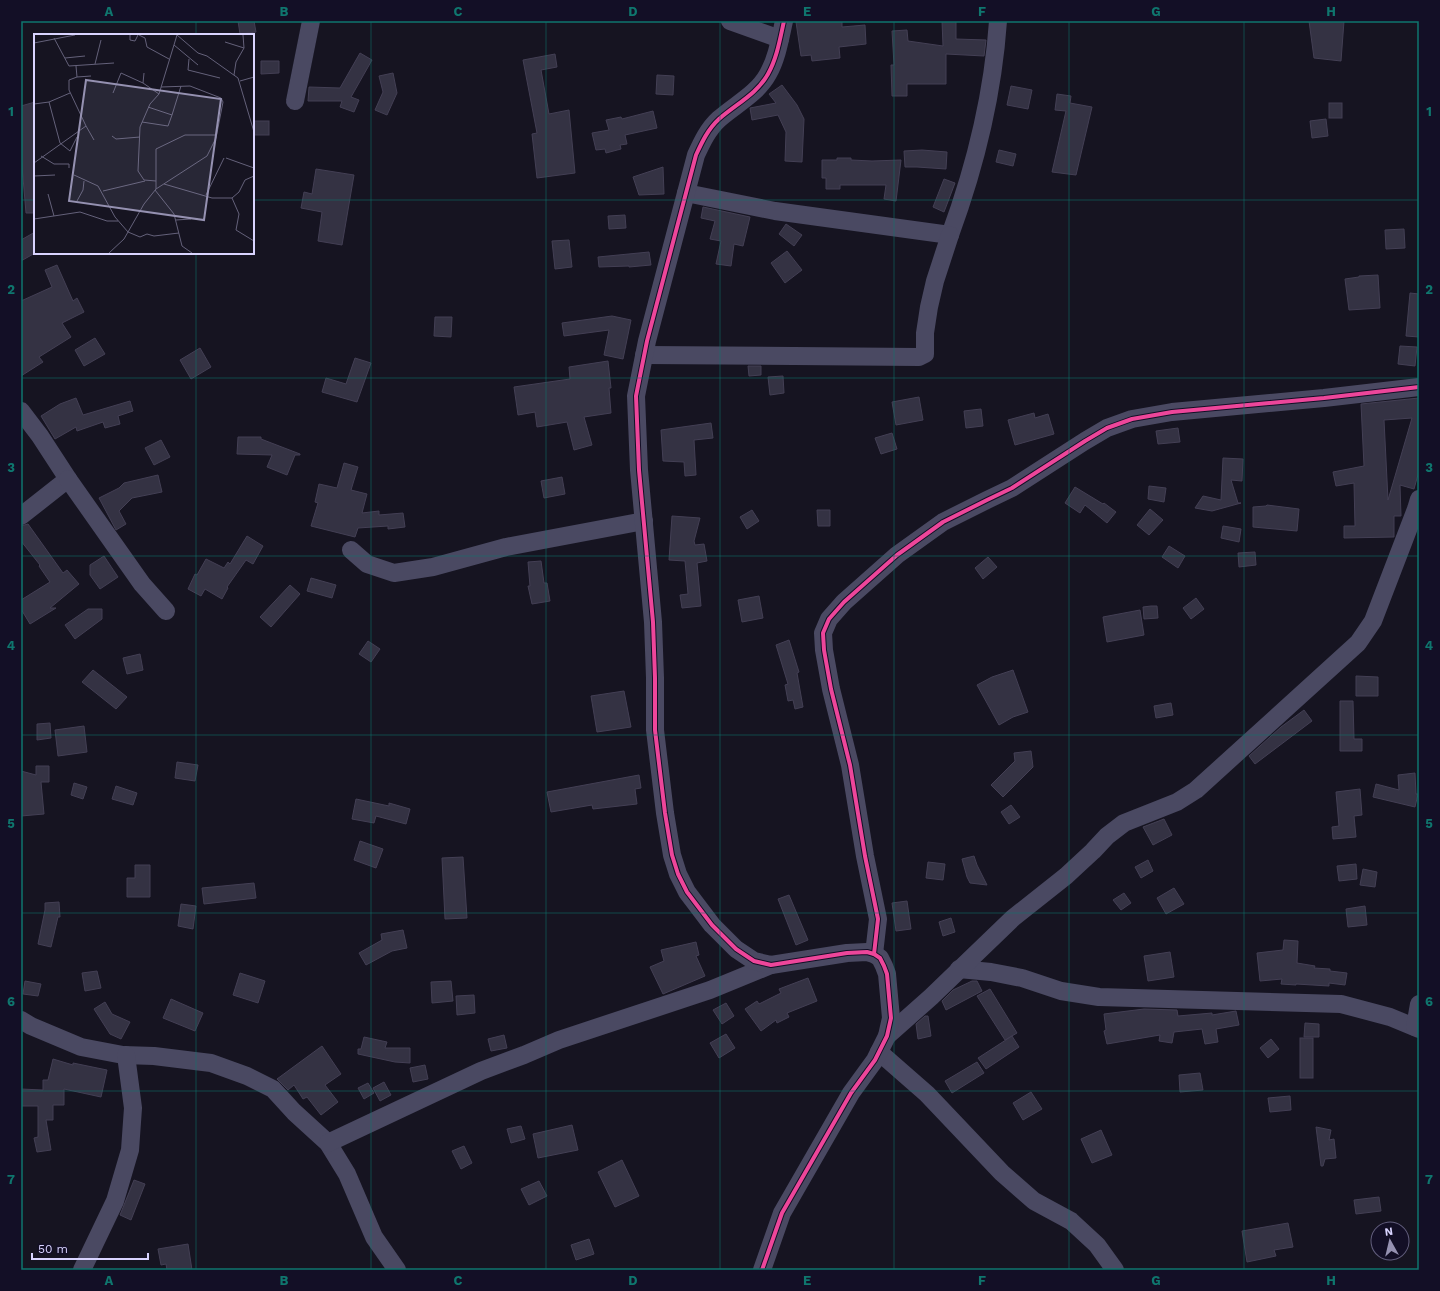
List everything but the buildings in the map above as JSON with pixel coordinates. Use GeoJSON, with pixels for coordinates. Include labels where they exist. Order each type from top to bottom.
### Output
{"type":"FeatureCollection","features":[{"type":"Feature","properties":{"kind":"street"},"geometry":{"type":"LineString","coordinates":[[295,101],[311,21]]}},
{"type":"Feature","properties":{"kind":"street"},"geometry":{"type":"LineString","coordinates":[[730,21],[780,39]]}},
{"type":"Feature","properties":{"kind":"street"},"geometry":{"type":"LineString","coordinates":[[771,965],[754,961],[736,949],[712,925],[687,892],[678,874],[672,855],[665,813],[655,730],[653,622],[639,470],[636,396],[644,355],[696,155],[702,140],[718,120],[745,99],[768,75],[775,59],[784,21]]}},
{"type":"Feature","properties":{"kind":"street"},"geometry":{"type":"LineString","coordinates":[[644,355],[919,357],[924,354],[925,333],[935,281],[964,197],[983,122],[996,50],[998,21]]}},
{"type":"Feature","properties":{"kind":"street"},"geometry":{"type":"LineString","coordinates":[[686,193],[775,211],[950,235]]}},
{"type":"Feature","properties":{"kind":"street"},"geometry":{"type":"LineString","coordinates":[[874,954],[878,919],[865,856],[850,765],[831,689],[824,650],[823,633],[829,619],[844,602],[898,555],[944,522],[1012,488],[1107,428],[1132,419],[1172,412],[1324,398],[1419,386]]}},
{"type":"Feature","properties":{"kind":"street"},"geometry":{"type":"LineString","coordinates":[[21,411],[40,436],[68,479],[142,584],[166,611]]}},
{"type":"Feature","properties":{"kind":"street"},"geometry":{"type":"LineString","coordinates":[[21,516],[68,479]]}},
{"type":"Feature","properties":{"kind":"street"},"geometry":{"type":"LineString","coordinates":[[887,1036],[931,998],[959,969],[1013,918],[1066,876],[1107,836],[1124,823],[1177,802],[1196,790],[1358,643],[1373,621],[1419,499]]}},
{"type":"Feature","properties":{"kind":"street"},"geometry":{"type":"LineString","coordinates":[[351,550],[367,564],[394,573],[433,567],[506,547],[644,521]]}},
{"type":"Feature","properties":{"kind":"street"},"geometry":{"type":"LineString","coordinates":[[328,1144],[481,1071],[559,1040],[710,990],[771,965],[848,953],[867,952],[874,954],[880,958],[887,974],[891,1018],[887,1036],[875,1060],[851,1093],[782,1213],[762,1270]]}},
{"type":"Feature","properties":{"kind":"street"},"geometry":{"type":"LineString","coordinates":[[959,969],[991,972],[1022,978],[1061,991],[1099,997],[1341,1004],[1390,1018],[1417,1028],[1419,1004]]}},
{"type":"Feature","properties":{"kind":"street"},"geometry":{"type":"LineString","coordinates":[[21,1020],[31,1026],[81,1048],[126,1055],[154,1056],[211,1063],[247,1076],[273,1089],[294,1112],[328,1144],[347,1174],[374,1237],[398,1270]]}},
{"type":"Feature","properties":{"kind":"street"},"geometry":{"type":"LineString","coordinates":[[879,1052],[927,1094],[969,1140],[1007,1178],[1034,1201],[1071,1222],[1097,1245],[1115,1270]]}},
{"type":"Feature","properties":{"kind":"street"},"geometry":{"type":"LineString","coordinates":[[82,1270],[115,1201],[130,1150],[133,1108],[126,1055]]}},
{"type":"Feature","properties":{"kind":"cycle path"},"geometry":{"type":"LineString","coordinates":[[762,1270],[782,1213],[851,1093],[875,1060],[887,1036],[891,1018],[887,974],[880,958],[867,952],[847,953],[771,965],[754,961],[736,949],[712,925],[687,892],[678,874],[672,855],[665,813],[655,730],[653,622],[639,470],[636,396],[647,341],[696,155],[715,123],[752,93],[768,74],[774,62],[784,21]]}},
{"type":"Feature","properties":{"kind":"cycle path"},"geometry":{"type":"LineString","coordinates":[[874,954],[878,919],[865,856],[850,765],[831,689],[824,650],[823,633],[829,619],[844,602],[897,555],[943,522],[1012,488],[1107,428],[1132,419],[1172,412],[1324,398],[1419,387]]}}]}
